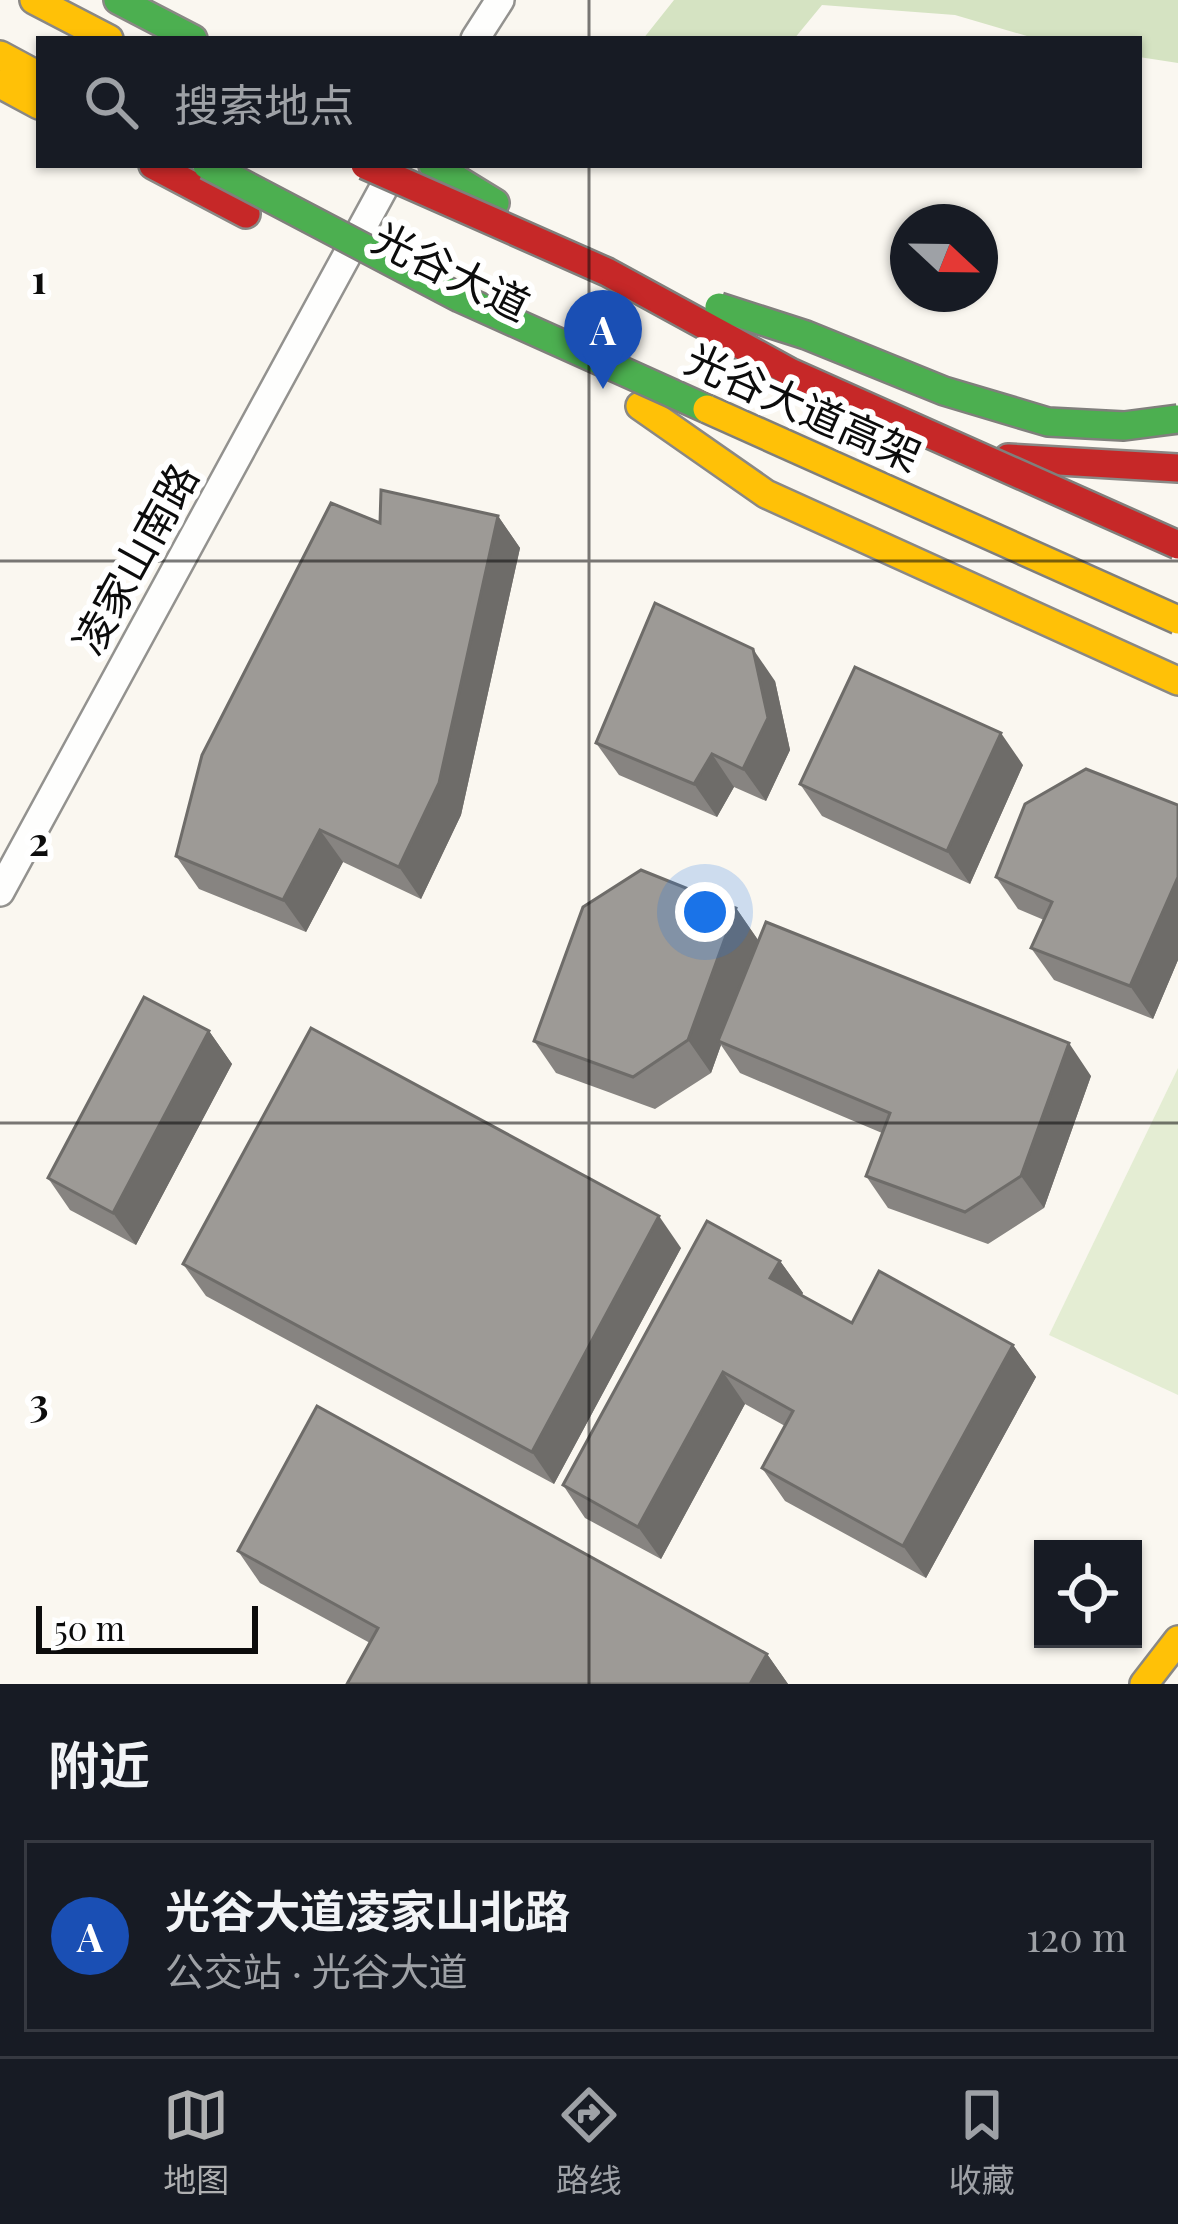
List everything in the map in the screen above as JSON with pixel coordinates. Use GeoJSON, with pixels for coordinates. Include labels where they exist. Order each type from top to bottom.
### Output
{"type":"FeatureCollection","features":[{"type":"Feature","properties":{"kind":"main road"},"geometry":{"type":"LineString","coordinates":[[34,0],[103,36]]}},
{"type":"Feature","properties":{"kind":"main road"},"geometry":{"type":"LineString","coordinates":[[118,0],[187,36]]}},
{"type":"Feature","properties":{"kind":"main road"},"geometry":{"type":"LineString","coordinates":[[0,55],[36,74]]}},
{"type":"Feature","properties":{"kind":"main road"},"geometry":{"type":"LineString","coordinates":[[0,84],[36,103]]}},
{"type":"Feature","properties":{"kind":"main road","name":"光谷大道"},"geometry":{"type":"LineString","coordinates":[[159,168],[447,319],[1178,646]]}},
{"type":"Feature","properties":{"kind":"main road","name":"光谷大道高架"},"geometry":{"type":"LineString","coordinates":[[213,168],[460,298],[1178,620]]}},
{"type":"Feature","properties":{"kind":"main road","name":"光谷大道高架"},"geometry":{"type":"LineString","coordinates":[[372,168],[607,272],[790,372],[1178,545]]}},
{"type":"Feature","properties":{"kind":"main road","name":"光谷大道"},"geometry":{"type":"LineString","coordinates":[[438,168],[518,217],[752,337],[1178,532]]}},
{"type":"Feature","properties":{"kind":"main road"},"geometry":{"type":"LineString","coordinates":[[607,272],[806,335],[944,391],[1048,422],[1124,426],[1178,419]]}},
{"type":"Feature","properties":{"kind":"main road"},"geometry":{"type":"LineString","coordinates":[[640,406],[766,494],[1178,681]]}},
{"type":"Feature","properties":{"kind":"main road"},"geometry":{"type":"LineString","coordinates":[[1008,458],[1178,468]]}},
{"type":"Feature","properties":{"kind":"main road"},"geometry":{"type":"LineString","coordinates":[[1144,1684],[1178,1640]]}},
{"type":"Feature","properties":{"kind":"street"},"geometry":{"type":"LineString","coordinates":[[477,36],[500,0]]}},
{"type":"Feature","properties":{"kind":"street","name":"凌家山南路"},"geometry":{"type":"LineString","coordinates":[[0,892],[394,168]]}},
{"type":"Feature","properties":{"kind":"green space"},"geometry":{"type":"Polygon","coordinates":[[[674,0],[1178,0],[1178,63],[1142,57],[1142,36],[1027,36],[955,15],[822,5],[796,36],[645,36],[674,0]]]}},
{"type":"Feature","properties":{"kind":"green space"},"geometry":{"type":"Polygon","coordinates":[[[1178,1068],[1178,1395],[1049,1335],[1178,1068]]]}},
{"type":"Feature","properties":{"kind":"building"},"geometry":{"type":"Polygon","coordinates":[[[381,490],[498,516],[439,783],[399,867],[320,830],[283,900],[176,856],[202,755],[331,503],[380,523],[381,490]]]}},
{"type":"Feature","properties":{"kind":"building"},"geometry":{"type":"Polygon","coordinates":[[[655,603],[753,649],[768,718],[743,769],[712,754],[694,784],[596,743],[655,603]]]}},
{"type":"Feature","properties":{"kind":"building"},"geometry":{"type":"Polygon","coordinates":[[[855,667],[1001,733],[947,851],[800,784],[855,667]]]}},
{"type":"Feature","properties":{"kind":"building"},"geometry":{"type":"Polygon","coordinates":[[[1086,769],[1178,805],[1178,877],[1130,986],[1031,948],[1052,902],[996,877],[1025,804],[1086,769]]]}},
{"type":"Feature","properties":{"kind":"building"},"geometry":{"type":"Polygon","coordinates":[[[641,870],[736,908],[688,1040],[633,1077],[534,1041],[583,907],[641,870]]]}},
{"type":"Feature","properties":{"kind":"building"},"geometry":{"type":"Polygon","coordinates":[[[766,922],[1069,1043],[1021,1176],[965,1212],[866,1176],[890,1113],[718,1041],[766,922]]]}},
{"type":"Feature","properties":{"kind":"building"},"geometry":{"type":"Polygon","coordinates":[[[144,997],[209,1031],[113,1213],[48,1178],[144,997]]]}},
{"type":"Feature","properties":{"kind":"building"},"geometry":{"type":"Polygon","coordinates":[[[311,1028],[659,1216],[532,1452],[183,1264],[311,1028]]]}},
{"type":"Feature","properties":{"kind":"building"},"geometry":{"type":"Polygon","coordinates":[[[707,1221],[780,1261],[770,1278],[852,1323],[879,1271],[1013,1345],[903,1546],[762,1468],[793,1411],[723,1372],[638,1527],[563,1485],[707,1221]]]}},
{"type":"Feature","properties":{"kind":"building"},"geometry":{"type":"Polygon","coordinates":[[[317,1406],[767,1654],[750,1684],[347,1684],[378,1628],[238,1551],[317,1406]]]}},
{"type":"Feature","properties":{"kind":"traffic: fast"},"geometry":{"type":"LineString","coordinates":[[118,0],[187,36]]}},
{"type":"Feature","properties":{"kind":"traffic: fast"},"geometry":{"type":"LineString","coordinates":[[213,168],[460,298],[707,409]]}},
{"type":"Feature","properties":{"kind":"traffic: fast"},"geometry":{"type":"LineString","coordinates":[[438,168],[495,203]]}},
{"type":"Feature","properties":{"kind":"traffic: fast"},"geometry":{"type":"LineString","coordinates":[[719,307],[806,335],[944,391],[1048,422],[1124,426],[1178,419]]}},
{"type":"Feature","properties":{"kind":"traffic: slow"},"geometry":{"type":"LineString","coordinates":[[34,0],[103,36]]}},
{"type":"Feature","properties":{"kind":"traffic: slow"},"geometry":{"type":"LineString","coordinates":[[0,55],[36,74]]}},
{"type":"Feature","properties":{"kind":"traffic: slow"},"geometry":{"type":"LineString","coordinates":[[0,84],[36,103]]}},
{"type":"Feature","properties":{"kind":"traffic: slow"},"geometry":{"type":"LineString","coordinates":[[640,406],[766,494],[1178,681]]}},
{"type":"Feature","properties":{"kind":"traffic: slow"},"geometry":{"type":"LineString","coordinates":[[707,409],[1178,620]]}},
{"type":"Feature","properties":{"kind":"traffic: slow"},"geometry":{"type":"LineString","coordinates":[[1144,1684],[1178,1640]]}},
{"type":"Feature","properties":{"kind":"traffic: jam"},"geometry":{"type":"LineString","coordinates":[[159,168],[246,214]]}},
{"type":"Feature","properties":{"kind":"traffic: jam"},"geometry":{"type":"LineString","coordinates":[[372,168],[607,272],[790,372],[1178,545]]}},
{"type":"Feature","properties":{"kind":"traffic: jam"},"geometry":{"type":"LineString","coordinates":[[1008,458],[1178,468]]}},
{"type":"Feature","properties":{"kind":"place","name":"光谷大道凌家山北路"},"geometry":{"type":"Point","coordinates":[603,389]}}]}
